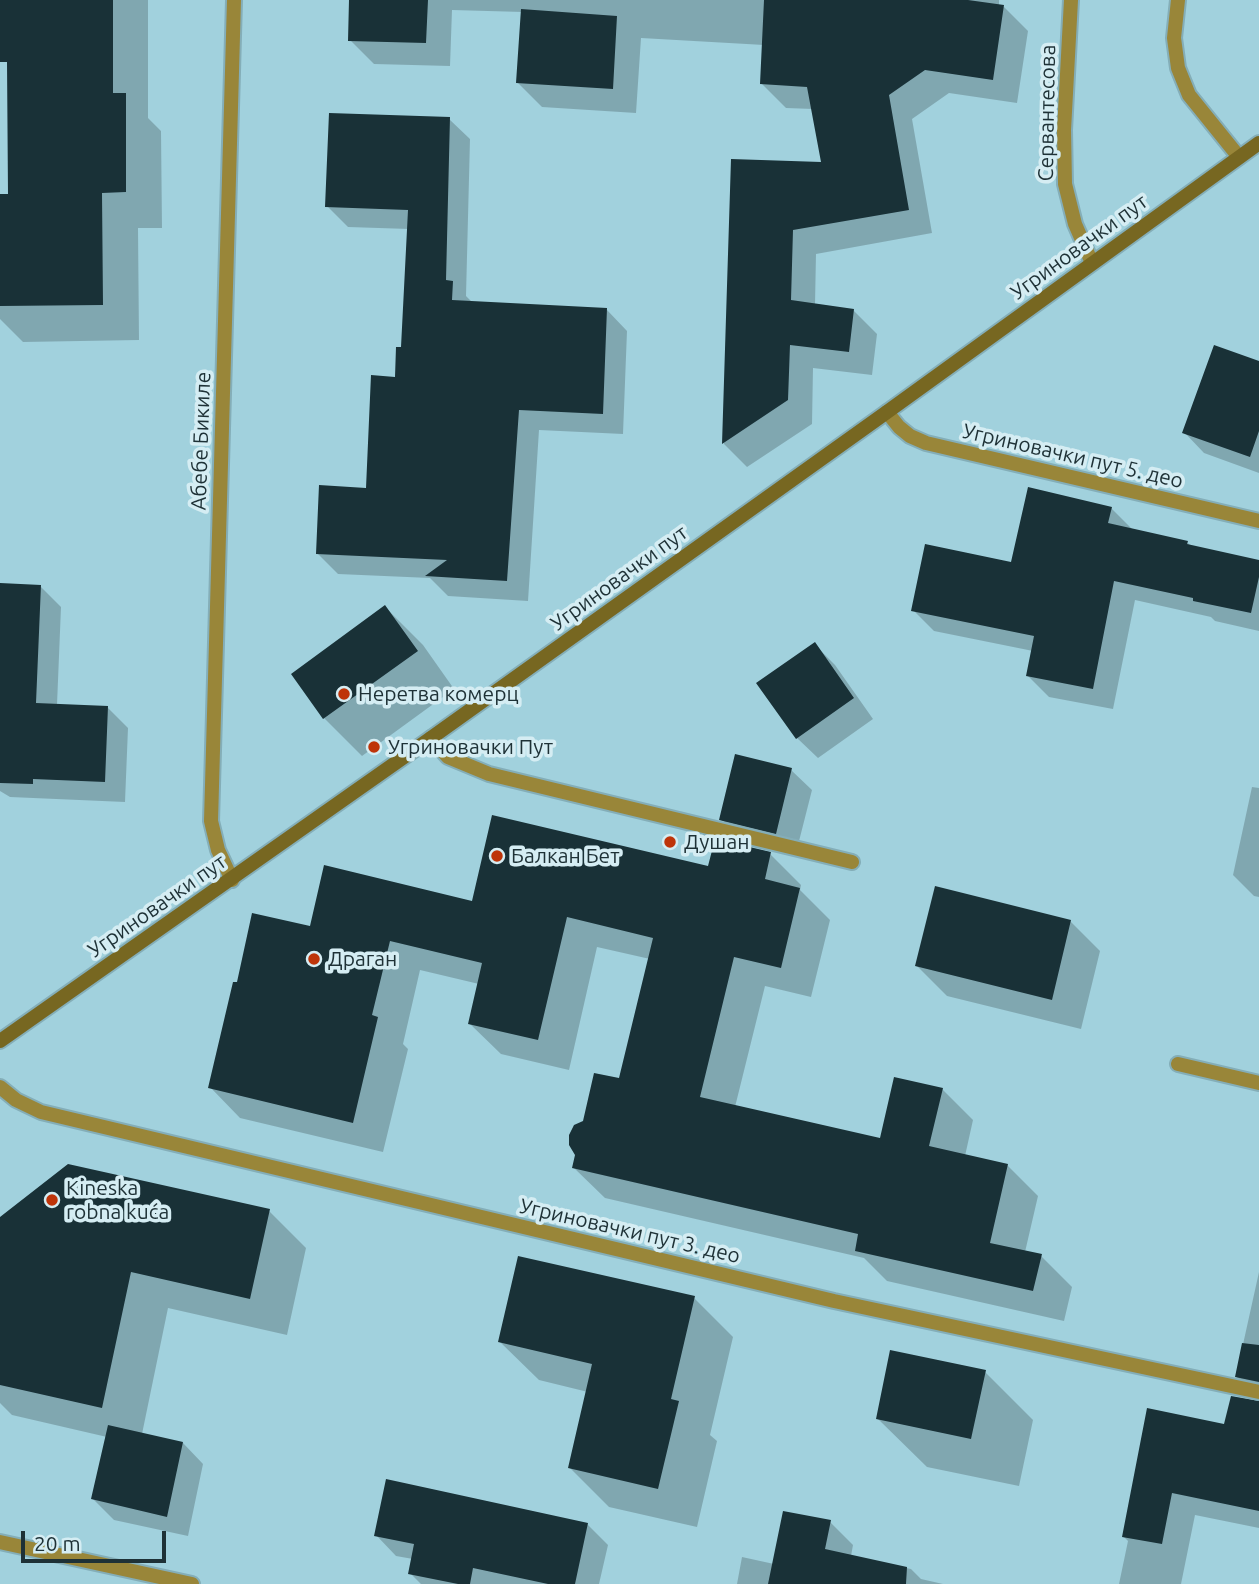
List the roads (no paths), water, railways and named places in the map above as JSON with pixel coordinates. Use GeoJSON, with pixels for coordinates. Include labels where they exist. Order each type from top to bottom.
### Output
{"type":"FeatureCollection","features":[{"type":"Feature","properties":{"kind":"street","name":"Абебе Бикиле"},"geometry":{"type":"LineString","coordinates":[[232,880],[218,850],[211,821],[234,0]]}},
{"type":"Feature","properties":{"kind":"street","name":"Сервантесова"},"geometry":{"type":"LineString","coordinates":[[1071,0],[1064,130],[1065,184],[1075,224],[1092,263]]}},
{"type":"Feature","properties":{"kind":"street"},"geometry":{"type":"LineString","coordinates":[[1178,0],[1174,38],[1178,68],[1189,94],[1239,157]]}},
{"type":"Feature","properties":{"kind":"street","name":"Угриновачки пут"},"geometry":{"type":"LineString","coordinates":[[0,1041],[232,880],[1259,143]]}},
{"type":"Feature","properties":{"kind":"street","name":"Угриновачки пут 5. део"},"geometry":{"type":"LineString","coordinates":[[887,412],[910,436],[926,443],[1259,522]]}},
{"type":"Feature","properties":{"kind":"street"},"geometry":{"type":"LineString","coordinates":[[431,738],[448,757],[489,774],[852,862]]}},
{"type":"Feature","properties":{"kind":"street"},"geometry":{"type":"LineString","coordinates":[[1178,1064],[1259,1083]]}},
{"type":"Feature","properties":{"kind":"street","name":"Угриновачки пут 3. део"},"geometry":{"type":"LineString","coordinates":[[0,1087],[16,1100],[41,1112],[834,1301],[1259,1392]]}},
{"type":"Feature","properties":{"kind":"street"},"geometry":{"type":"LineString","coordinates":[[0,1542],[192,1584]]}},
{"type":"Feature","properties":{"kind":"place","name":"Неретва комерц"},"geometry":{"type":"Point","coordinates":[344,694]}},
{"type":"Feature","properties":{"kind":"place","name":"Угриновачки Пут"},"geometry":{"type":"Point","coordinates":[374,747]}},
{"type":"Feature","properties":{"kind":"place","name":"Душан"},"geometry":{"type":"Point","coordinates":[670,842]}},
{"type":"Feature","properties":{"kind":"place","name":"Балкан Бет"},"geometry":{"type":"Point","coordinates":[497,856]}},
{"type":"Feature","properties":{"kind":"place","name":"Драган"},"geometry":{"type":"Point","coordinates":[314,959]}},
{"type":"Feature","properties":{"kind":"place","name":"Kineska robna kuća"},"geometry":{"type":"Point","coordinates":[52,1200]}}]}
